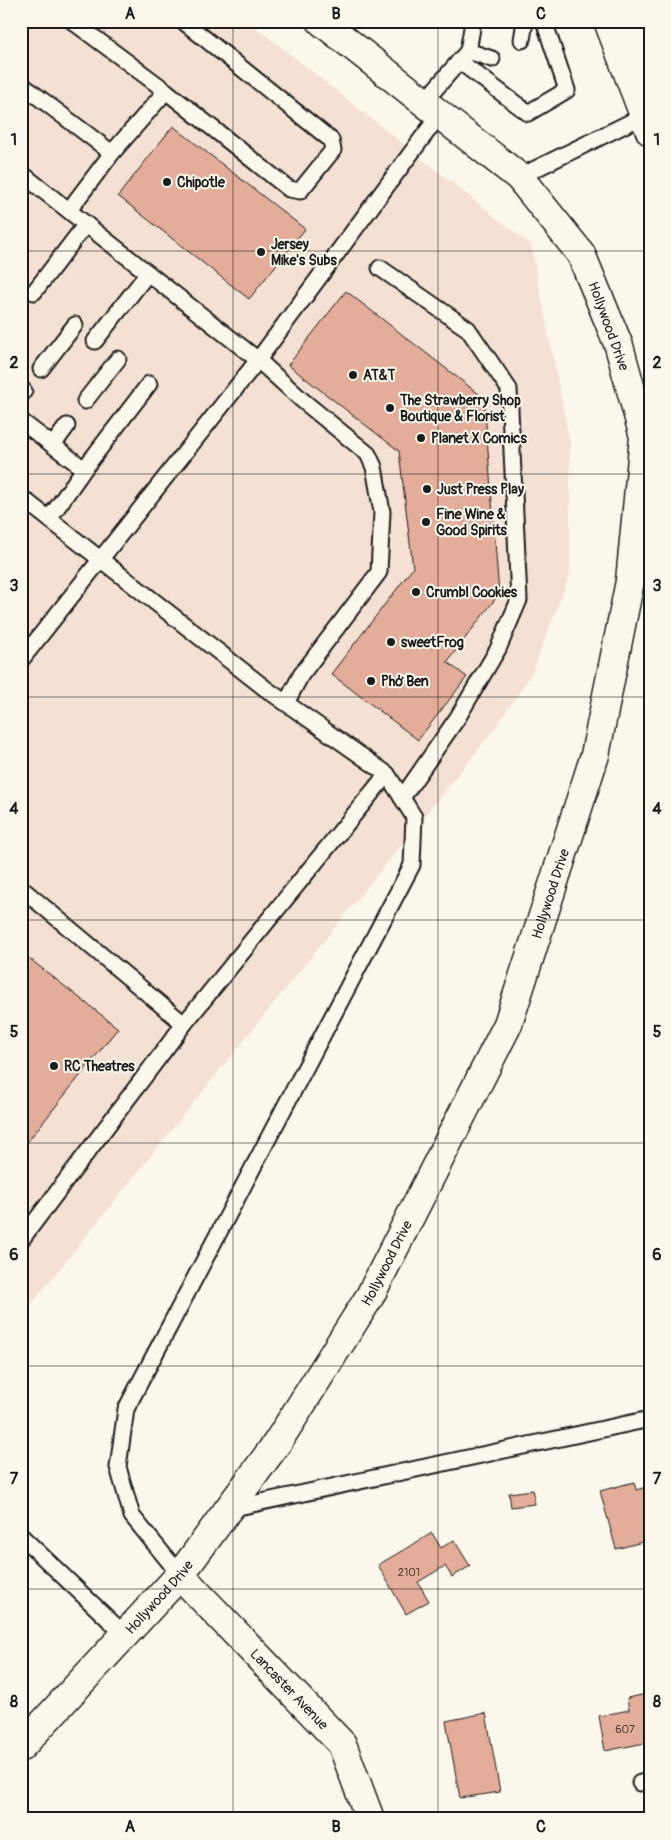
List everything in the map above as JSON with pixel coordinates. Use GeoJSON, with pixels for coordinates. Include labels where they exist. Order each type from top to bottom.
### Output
{"type":"FeatureCollection","features":[{"type":"Feature","properties":{"kind":"main road","name":"Hollywood Drive"},"geometry":{"type":"LineString","coordinates":[[21,1747],[180,1575],[277,1443],[370,1296],[508,1024],[595,755],[630,581],[644,437],[619,346],[581,254],[519,177],[321,21]]}},
{"type":"Feature","properties":{"kind":"main road"},"geometry":{"type":"LineString","coordinates":[[608,21],[646,123]]}},
{"type":"Feature","properties":{"kind":"main road"},"geometry":{"type":"LineString","coordinates":[[636,21],[650,62]]}},
{"type":"Feature","properties":{"kind":"main road"},"geometry":{"type":"LineString","coordinates":[[630,581],[650,530]]}},
{"type":"Feature","properties":{"kind":"main road","name":"Lancaster Avenue"},"geometry":{"type":"LineString","coordinates":[[180,1575],[342,1744],[370,1819]]}},
{"type":"Feature","properties":{"kind":"lane"},"geometry":{"type":"LineString","coordinates":[[72,21],[289,189],[300,191],[333,150],[331,140],[183,21]]}},
{"type":"Feature","properties":{"kind":"lane"},"geometry":{"type":"LineString","coordinates":[[522,40],[525,21]]}},
{"type":"Feature","properties":{"kind":"lane"},"geometry":{"type":"LineString","coordinates":[[463,56],[528,113],[567,90],[544,21]]}},
{"type":"Feature","properties":{"kind":"lane"},"geometry":{"type":"LineString","coordinates":[[21,660],[258,360],[432,108],[463,56],[472,28]]}},
{"type":"Feature","properties":{"kind":"lane"},"geometry":{"type":"LineString","coordinates":[[463,56],[492,59]]}},
{"type":"Feature","properties":{"kind":"lane"},"geometry":{"type":"LineString","coordinates":[[21,84],[112,153]]}},
{"type":"Feature","properties":{"kind":"lane"},"geometry":{"type":"LineString","coordinates":[[68,210],[112,153],[166,92]]}},
{"type":"Feature","properties":{"kind":"lane"},"geometry":{"type":"LineString","coordinates":[[519,177],[646,123]]}},
{"type":"Feature","properties":{"kind":"lane"},"geometry":{"type":"LineString","coordinates":[[21,173],[258,360],[302,400],[368,454],[374,467],[382,512],[379,572],[301,675],[286,703]]}},
{"type":"Feature","properties":{"kind":"lane"},"geometry":{"type":"LineString","coordinates":[[28,293],[86,224]]}},
{"type":"Feature","properties":{"kind":"lane"},"geometry":{"type":"LineString","coordinates":[[380,268],[468,329],[508,388],[519,600],[498,649],[458,716],[402,798]]}},
{"type":"Feature","properties":{"kind":"lane"},"geometry":{"type":"LineString","coordinates":[[95,341],[148,273]]}},
{"type":"Feature","properties":{"kind":"lane"},"geometry":{"type":"LineString","coordinates":[[41,369],[75,325]]}},
{"type":"Feature","properties":{"kind":"lane"},"geometry":{"type":"LineString","coordinates":[[85,401],[118,359]]}},
{"type":"Feature","properties":{"kind":"lane"},"geometry":{"type":"LineString","coordinates":[[49,518],[84,468],[149,384]]}},
{"type":"Feature","properties":{"kind":"lane"},"geometry":{"type":"LineString","coordinates":[[21,421],[84,468]]}},
{"type":"Feature","properties":{"kind":"lane"},"geometry":{"type":"LineString","coordinates":[[54,445],[67,426]]}},
{"type":"Feature","properties":{"kind":"lane"},"geometry":{"type":"LineString","coordinates":[[21,497],[286,703],[386,774],[414,817],[412,865],[126,1409],[118,1467],[132,1516],[180,1575]]}},
{"type":"Feature","properties":{"kind":"lane"},"geometry":{"type":"LineString","coordinates":[[21,1240],[184,1024],[386,774]]}},
{"type":"Feature","properties":{"kind":"lane"},"geometry":{"type":"LineString","coordinates":[[21,888],[184,1024]]}},
{"type":"Feature","properties":{"kind":"lane"},"geometry":{"type":"LineString","coordinates":[[229,1509],[650,1419]]}},
{"type":"Feature","properties":{"kind":"lane"},"geometry":{"type":"LineString","coordinates":[[21,1536],[125,1635]]}},
{"type":"Feature","properties":{"kind":"shaded area"},"geometry":{"type":"Polygon","coordinates":[[[21,21],[248,21],[531,245],[570,443],[570,574],[532,673],[493,731],[21,1317],[21,21]]]}},
{"type":"Feature","properties":{"kind":"building"},"geometry":{"type":"Polygon","coordinates":[[[173,126],[305,229],[249,299],[118,196],[173,126]]]}},
{"type":"Feature","properties":{"kind":"building"},"geometry":{"type":"Polygon","coordinates":[[[346,291],[484,398],[499,594],[447,662],[467,677],[418,740],[331,674],[413,568],[399,451],[288,365],[346,291]]]}},
{"type":"Feature","properties":{"kind":"building","name":"RC Theatres"},"geometry":{"type":"Polygon","coordinates":[[[21,952],[118,1028],[21,1150],[21,952]]]}},
{"type":"Feature","properties":{"kind":"building"},"geometry":{"type":"Polygon","coordinates":[[[634,1482],[636,1490],[650,1486],[650,1533],[645,1535],[646,1541],[616,1549],[600,1491],[634,1482]]]}},
{"type":"Feature","properties":{"kind":"building"},"geometry":{"type":"Polygon","coordinates":[[[533,1490],[535,1504],[511,1507],[509,1493],[533,1490]]]}},
{"type":"Feature","properties":{"kind":"building"},"geometry":{"type":"Polygon","coordinates":[[[432,1533],[441,1548],[454,1540],[470,1566],[452,1577],[445,1566],[418,1582],[429,1601],[406,1614],[378,1565],[432,1533]]]}},
{"type":"Feature","properties":{"kind":"building"},"geometry":{"type":"Polygon","coordinates":[[[647,1694],[650,1710],[650,1742],[605,1751],[599,1716],[629,1710],[627,1698],[647,1694]]]}},
{"type":"Feature","properties":{"kind":"building"},"geometry":{"type":"Polygon","coordinates":[[[486,1713],[500,1792],[460,1798],[446,1721],[486,1713]]]}},
{"type":"Feature","properties":{"kind":"place","name":"Chipotle"},"geometry":{"type":"Point","coordinates":[167,182]}},
{"type":"Feature","properties":{"kind":"place","name":"Jersey Mike's Subs"},"geometry":{"type":"Point","coordinates":[261,252]}},
{"type":"Feature","properties":{"kind":"place","name":"AT&T"},"geometry":{"type":"Point","coordinates":[353,375]}},
{"type":"Feature","properties":{"kind":"place","name":"The Strawberry Shop Boutique & Florist"},"geometry":{"type":"Point","coordinates":[390,408]}},
{"type":"Feature","properties":{"kind":"place","name":"Planet X Comics"},"geometry":{"type":"Point","coordinates":[421,438]}},
{"type":"Feature","properties":{"kind":"place","name":"Just Press Play"},"geometry":{"type":"Point","coordinates":[427,489]}},
{"type":"Feature","properties":{"kind":"place","name":"Fine Wine & Good Spirits"},"geometry":{"type":"Point","coordinates":[426,522]}},
{"type":"Feature","properties":{"kind":"place","name":"Crumbl Cookies"},"geometry":{"type":"Point","coordinates":[416,592]}},
{"type":"Feature","properties":{"kind":"place","name":"sweetFrog"},"geometry":{"type":"Point","coordinates":[391,642]}},
{"type":"Feature","properties":{"kind":"place","name":"Phở Ben"},"geometry":{"type":"Point","coordinates":[371,681]}},
{"type":"Feature","properties":{"kind":"place","name":"RC Theatres"},"geometry":{"type":"Point","coordinates":[54,1066]}}]}
